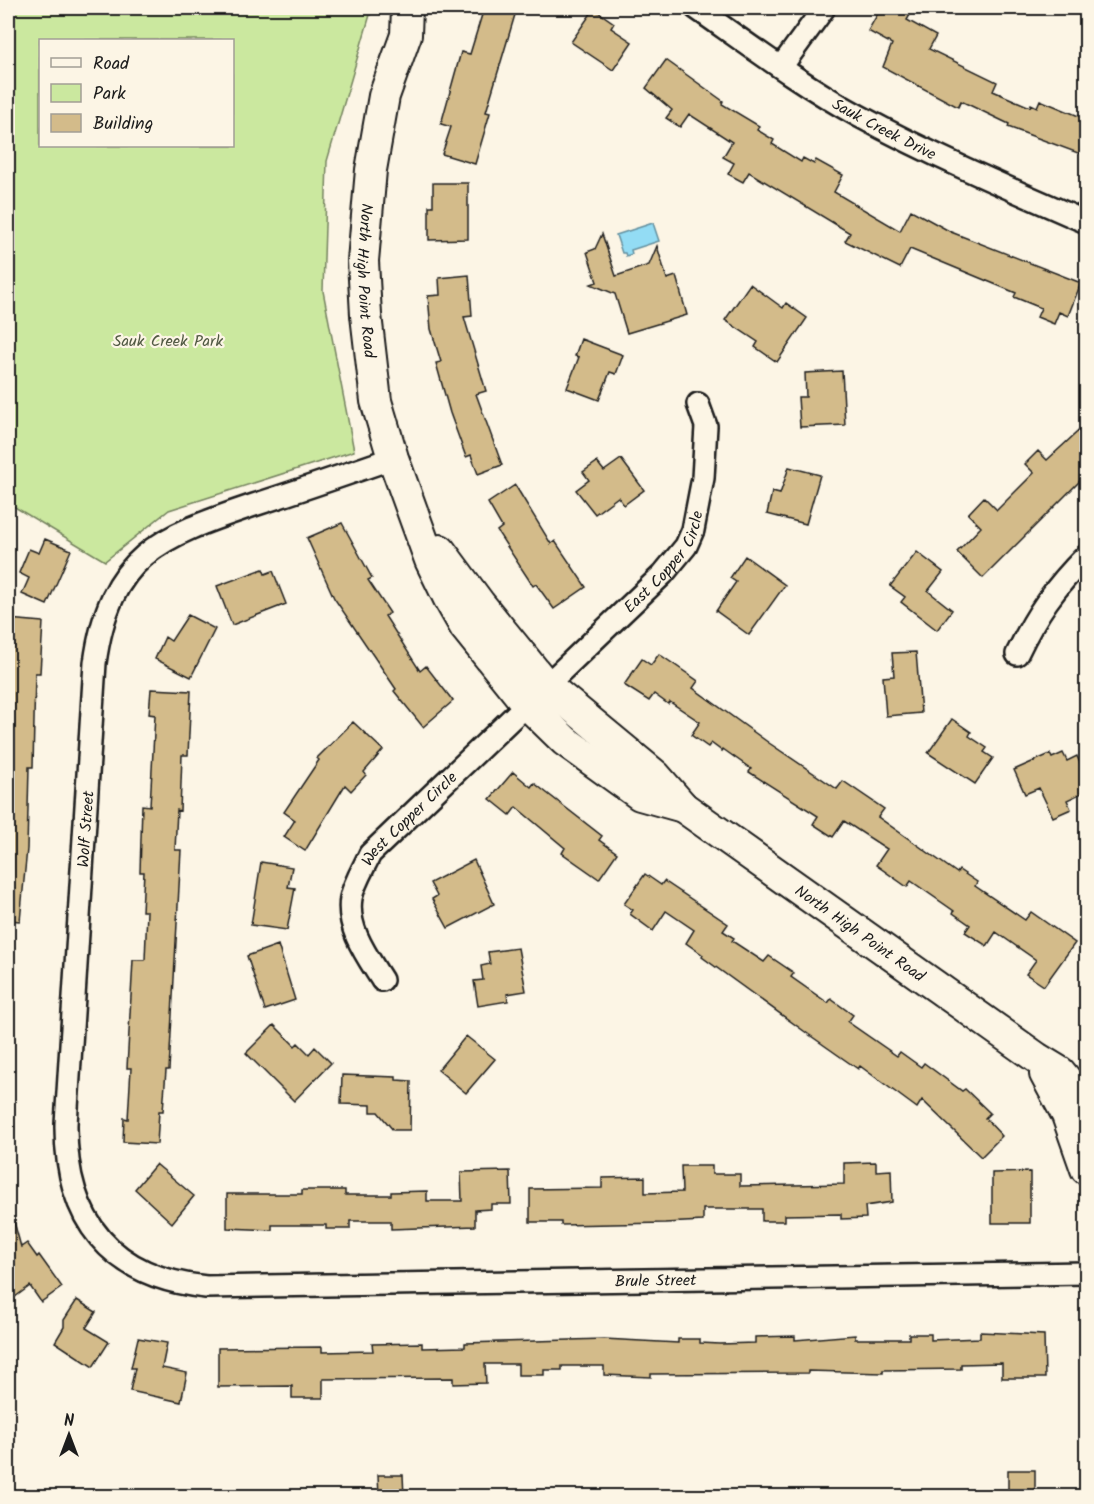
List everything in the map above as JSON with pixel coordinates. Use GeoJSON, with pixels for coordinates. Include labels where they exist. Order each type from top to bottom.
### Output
{"type":"FeatureCollection","features":[{"type":"Feature","properties":{"kind":"street","name":"North High Point Road"},"geometry":{"type":"LineString","coordinates":[[427,8],[406,21],[384,96],[371,170],[363,261],[366,315],[376,401],[393,458],[418,522],[480,604],[536,693],[656,775],[683,807],[1037,1059],[1060,1072],[1086,1104]]}},
{"type":"Feature","properties":{"kind":"street","name":"Sauk Creek Drive"},"geometry":{"type":"LineString","coordinates":[[696,8],[781,67],[858,116],[961,168],[1086,222]]}},
{"type":"Feature","properties":{"kind":"street"},"geometry":{"type":"LineString","coordinates":[[781,67],[824,8]]}},
{"type":"Feature","properties":{"kind":"street","name":"East Copper Circle"},"geometry":{"type":"LineString","coordinates":[[536,693],[663,574],[686,546],[693,530],[703,478],[706,426],[698,404]]}},
{"type":"Feature","properties":{"kind":"street","name":"Wolf Street"},"geometry":{"type":"LineString","coordinates":[[226,1287],[182,1285],[135,1267],[114,1252],[93,1231],[79,1205],[69,1176],[66,1124],[99,637],[108,605],[118,586],[146,553],[162,540],[187,527],[393,458]]}},
{"type":"Feature","properties":{"kind":"street"},"geometry":{"type":"LineString","coordinates":[[1017,654],[1031,625],[1055,587],[1086,556]]}},
{"type":"Feature","properties":{"kind":"street","name":"West Copper Circle"},"geometry":{"type":"LineString","coordinates":[[382,980],[358,944],[350,907],[352,895],[370,854],[536,693]]}},
{"type":"Feature","properties":{"kind":"street","name":"North High Point Road"},"geometry":{"type":"LineString","coordinates":[[1037,1059],[1067,1115],[1086,1169]]}},
{"type":"Feature","properties":{"kind":"street","name":"Brule Street"},"geometry":{"type":"LineString","coordinates":[[226,1287],[1086,1273]]}},
{"type":"Feature","properties":{"kind":"green space","name":"Sauk Creek Park"},"geometry":{"type":"Polygon","coordinates":[[[9,8],[372,8],[327,161],[323,291],[354,451],[169,510],[105,561],[8,503],[9,8]]]}},
{"type":"Feature","properties":{"kind":"water"},"geometry":{"type":"Polygon","coordinates":[[[653,223],[659,241],[631,250],[632,254],[626,256],[622,253],[616,235],[653,223]]]}},
{"type":"Feature","properties":{"kind":"building"},"geometry":{"type":"Polygon","coordinates":[[[484,8],[517,8],[486,112],[490,113],[475,164],[442,154],[451,127],[441,124],[461,52],[470,54],[484,8]]]}},
{"type":"Feature","properties":{"kind":"building"},"geometry":{"type":"Polygon","coordinates":[[[881,8],[914,8],[907,20],[936,36],[929,49],[997,82],[993,91],[1030,107],[1031,104],[1037,107],[1040,100],[1086,119],[1086,156],[1008,127],[1009,124],[961,101],[958,107],[883,67],[892,44],[868,31],[881,8]]]}},
{"type":"Feature","properties":{"kind":"building"},"geometry":{"type":"Polygon","coordinates":[[[594,9],[614,23],[611,28],[632,42],[613,70],[571,42],[594,9]]]}},
{"type":"Feature","properties":{"kind":"building"},"geometry":{"type":"Polygon","coordinates":[[[666,60],[723,101],[722,104],[759,126],[757,130],[774,140],[772,144],[801,162],[803,158],[814,164],[816,160],[843,175],[834,192],[900,231],[911,210],[951,232],[1081,283],[1068,316],[1059,312],[1054,324],[1037,317],[1041,308],[1014,297],[1016,293],[910,249],[900,268],[845,241],[850,233],[749,172],[743,182],[728,174],[734,163],[723,157],[732,142],[689,114],[680,127],[666,118],[672,110],[646,88],[666,60]]]}},
{"type":"Feature","properties":{"kind":"building"},"geometry":{"type":"Polygon","coordinates":[[[433,183],[468,183],[468,239],[429,240],[429,206],[433,206],[433,183]]]}},
{"type":"Feature","properties":{"kind":"building"},"geometry":{"type":"Polygon","coordinates":[[[602,234],[616,276],[649,265],[657,246],[667,279],[676,276],[687,315],[627,333],[615,294],[591,284],[597,282],[587,252],[595,249],[602,234]]]}},
{"type":"Feature","properties":{"kind":"building"},"geometry":{"type":"Polygon","coordinates":[[[469,275],[472,316],[464,317],[486,391],[476,394],[502,465],[478,474],[471,455],[466,457],[450,413],[436,363],[441,362],[431,329],[428,296],[440,295],[439,278],[469,275]]]}},
{"type":"Feature","properties":{"kind":"building"},"geometry":{"type":"Polygon","coordinates":[[[750,284],[783,308],[786,303],[807,318],[777,362],[755,347],[758,342],[725,320],[750,284]]]}},
{"type":"Feature","properties":{"kind":"building"},"geometry":{"type":"Polygon","coordinates":[[[581,339],[623,355],[616,374],[610,372],[599,400],[567,388],[579,357],[575,356],[581,339]]]}},
{"type":"Feature","properties":{"kind":"building"},"geometry":{"type":"Polygon","coordinates":[[[842,371],[845,425],[800,427],[798,397],[806,397],[805,373],[842,371]]]}},
{"type":"Feature","properties":{"kind":"building"},"geometry":{"type":"Polygon","coordinates":[[[1086,424],[1086,475],[983,578],[957,552],[981,527],[968,514],[984,497],[997,510],[1034,473],[1025,464],[1038,451],[1047,460],[1086,424]]]}},
{"type":"Feature","properties":{"kind":"building"},"geometry":{"type":"Polygon","coordinates":[[[621,459],[644,490],[624,505],[618,497],[595,514],[576,490],[589,480],[583,472],[597,462],[604,471],[621,459]]]}},
{"type":"Feature","properties":{"kind":"building"},"geometry":{"type":"Polygon","coordinates":[[[789,467],[820,475],[806,524],[767,514],[772,492],[780,494],[789,467]]]}},
{"type":"Feature","properties":{"kind":"building"},"geometry":{"type":"Polygon","coordinates":[[[515,485],[551,544],[555,541],[586,587],[554,609],[536,584],[533,586],[497,531],[502,527],[488,503],[515,485]]]}},
{"type":"Feature","properties":{"kind":"building"},"geometry":{"type":"Polygon","coordinates":[[[342,523],[372,578],[368,580],[390,613],[385,616],[420,671],[426,666],[453,701],[423,727],[394,691],[396,689],[334,598],[307,538],[342,523]]]}},
{"type":"Feature","properties":{"kind":"building"},"geometry":{"type":"Polygon","coordinates":[[[45,539],[71,550],[47,605],[22,594],[29,578],[19,573],[29,549],[39,553],[45,539]]]}},
{"type":"Feature","properties":{"kind":"building"},"geometry":{"type":"Polygon","coordinates":[[[917,552],[943,572],[928,591],[952,610],[937,630],[901,602],[905,597],[890,586],[917,552]]]}},
{"type":"Feature","properties":{"kind":"building"},"geometry":{"type":"Polygon","coordinates":[[[745,556],[785,585],[749,635],[716,611],[736,582],[730,578],[745,556]]]}},
{"type":"Feature","properties":{"kind":"building"},"geometry":{"type":"Polygon","coordinates":[[[263,569],[265,574],[273,571],[286,604],[232,625],[217,586],[263,569]]]}},
{"type":"Feature","properties":{"kind":"building"},"geometry":{"type":"Polygon","coordinates":[[[188,615],[215,629],[191,677],[155,659],[165,637],[171,641],[188,615]]]}},
{"type":"Feature","properties":{"kind":"building"},"geometry":{"type":"Polygon","coordinates":[[[8,619],[43,622],[40,673],[35,673],[33,767],[29,767],[27,849],[20,921],[8,920],[8,619]]]}},
{"type":"Feature","properties":{"kind":"building"},"geometry":{"type":"Polygon","coordinates":[[[916,652],[921,713],[886,716],[883,677],[894,676],[892,653],[916,652]]]}},
{"type":"Feature","properties":{"kind":"building"},"geometry":{"type":"Polygon","coordinates":[[[659,654],[698,681],[693,688],[769,743],[837,789],[843,781],[884,809],[878,817],[957,873],[959,870],[977,882],[975,886],[1025,920],[1031,912],[1075,943],[1044,986],[1026,974],[1036,960],[996,932],[987,946],[965,932],[970,925],[953,913],[954,911],[911,881],[907,887],[876,865],[887,849],[844,821],[833,837],[813,824],[818,816],[749,772],[751,769],[723,749],[722,751],[711,743],[708,747],[691,735],[700,722],[654,694],[649,701],[624,685],[642,659],[651,665],[659,654]]]}},
{"type":"Feature","properties":{"kind":"building"},"geometry":{"type":"Polygon","coordinates":[[[151,689],[191,691],[188,755],[182,755],[180,811],[177,810],[175,850],[181,850],[169,1070],[166,1070],[163,1111],[159,1111],[157,1144],[123,1142],[124,1118],[128,1119],[131,1068],[127,1068],[133,960],[145,960],[147,911],[142,911],[144,872],[140,872],[142,805],[150,806],[155,715],[149,714],[151,689]]]}},
{"type":"Feature","properties":{"kind":"building"},"geometry":{"type":"Polygon","coordinates":[[[952,719],[971,732],[969,736],[987,748],[984,752],[993,758],[975,784],[928,753],[952,719]]]}},
{"type":"Feature","properties":{"kind":"building"},"geometry":{"type":"Polygon","coordinates":[[[353,722],[383,750],[364,772],[366,775],[351,791],[345,785],[305,851],[284,837],[295,820],[284,812],[319,760],[317,758],[353,722]]]}},
{"type":"Feature","properties":{"kind":"building"},"geometry":{"type":"Polygon","coordinates":[[[1063,753],[1067,761],[1077,756],[1086,777],[1086,791],[1067,800],[1071,809],[1053,817],[1039,788],[1025,794],[1014,770],[1050,754],[1052,758],[1063,753]]]}},
{"type":"Feature","properties":{"kind":"building"},"geometry":{"type":"Polygon","coordinates":[[[513,772],[531,787],[534,783],[602,836],[599,840],[617,853],[599,879],[562,853],[565,848],[516,807],[510,815],[490,799],[513,772]]]}},
{"type":"Feature","properties":{"kind":"building"},"geometry":{"type":"Polygon","coordinates":[[[474,860],[494,904],[448,928],[432,899],[437,896],[430,883],[474,860]]]}},
{"type":"Feature","properties":{"kind":"building"},"geometry":{"type":"Polygon","coordinates":[[[261,862],[292,867],[288,887],[295,888],[287,930],[251,925],[261,862]]]}},
{"type":"Feature","properties":{"kind":"building"},"geometry":{"type":"Polygon","coordinates":[[[645,874],[661,885],[664,881],[728,924],[723,931],[734,938],[732,941],[764,962],[769,956],[794,973],[791,977],[828,1003],[831,999],[853,1015],[848,1022],[897,1056],[900,1052],[921,1067],[924,1063],[962,1091],[965,1089],[990,1113],[985,1118],[1002,1136],[981,1157],[922,1100],[917,1108],[860,1066],[858,1069],[808,1034],[702,957],[703,955],[686,943],[694,930],[666,911],[653,931],[630,914],[633,910],[624,904],[645,874]]]}},
{"type":"Feature","properties":{"kind":"building"},"geometry":{"type":"Polygon","coordinates":[[[278,945],[295,1000],[265,1010],[247,956],[278,945]]]}},
{"type":"Feature","properties":{"kind":"building"},"geometry":{"type":"Polygon","coordinates":[[[518,948],[526,991],[507,994],[508,1001],[478,1006],[474,981],[483,980],[481,966],[490,964],[488,952],[518,948]]]}},
{"type":"Feature","properties":{"kind":"building"},"geometry":{"type":"Polygon","coordinates":[[[274,1025],[295,1046],[298,1043],[309,1054],[315,1047],[331,1063],[294,1101],[246,1053],[274,1025]]]}},
{"type":"Feature","properties":{"kind":"building"},"geometry":{"type":"Polygon","coordinates":[[[466,1036],[495,1059],[466,1093],[438,1070],[466,1036]]]}},
{"type":"Feature","properties":{"kind":"building"},"geometry":{"type":"Polygon","coordinates":[[[342,1075],[396,1077],[396,1080],[411,1081],[410,1130],[393,1130],[378,1112],[371,1112],[371,1105],[341,1104],[342,1075]]]}},
{"type":"Feature","properties":{"kind":"building"},"geometry":{"type":"Polygon","coordinates":[[[876,1162],[876,1171],[891,1170],[892,1202],[865,1206],[866,1218],[841,1219],[841,1214],[785,1215],[785,1221],[762,1221],[762,1209],[703,1209],[703,1221],[561,1225],[561,1222],[530,1222],[530,1189],[602,1188],[602,1178],[645,1177],[645,1193],[682,1192],[681,1166],[712,1166],[712,1174],[740,1174],[740,1186],[844,1184],[844,1163],[876,1162]]]}},
{"type":"Feature","properties":{"kind":"building"},"geometry":{"type":"Polygon","coordinates":[[[156,1164],[194,1196],[172,1223],[135,1189],[156,1164]]]}},
{"type":"Feature","properties":{"kind":"building"},"geometry":{"type":"Polygon","coordinates":[[[510,1171],[511,1204],[491,1204],[491,1209],[475,1210],[475,1226],[391,1229],[391,1221],[350,1221],[350,1229],[326,1229],[326,1225],[272,1225],[272,1230],[227,1228],[227,1194],[302,1194],[302,1190],[345,1190],[345,1195],[391,1195],[391,1192],[427,1191],[427,1201],[462,1201],[461,1172],[510,1171]]]}},
{"type":"Feature","properties":{"kind":"building"},"geometry":{"type":"Polygon","coordinates":[[[1030,1172],[1030,1223],[992,1223],[992,1173],[1030,1172]]]}},
{"type":"Feature","properties":{"kind":"building"},"geometry":{"type":"Polygon","coordinates":[[[13,1218],[21,1247],[27,1243],[37,1257],[39,1255],[62,1287],[41,1302],[30,1286],[15,1297],[8,1286],[8,1219],[13,1218]]]}},
{"type":"Feature","properties":{"kind":"building"},"geometry":{"type":"Polygon","coordinates":[[[77,1300],[96,1312],[86,1328],[109,1342],[93,1367],[55,1342],[64,1327],[64,1320],[77,1300]]]}},
{"type":"Feature","properties":{"kind":"building"},"geometry":{"type":"Polygon","coordinates":[[[980,1332],[1044,1335],[1045,1378],[1002,1378],[1002,1363],[961,1364],[961,1369],[883,1370],[883,1373],[808,1371],[808,1373],[651,1374],[651,1377],[604,1375],[604,1366],[562,1366],[562,1370],[544,1370],[544,1375],[518,1375],[518,1364],[485,1364],[486,1383],[453,1384],[453,1378],[323,1379],[323,1398],[292,1398],[292,1386],[218,1387],[218,1348],[322,1347],[322,1352],[373,1351],[372,1344],[422,1343],[422,1348],[465,1347],[465,1343],[604,1339],[678,1343],[678,1339],[700,1339],[700,1343],[720,1344],[755,1343],[755,1337],[795,1336],[795,1340],[855,1335],[855,1339],[909,1339],[909,1334],[931,1334],[931,1340],[980,1338],[980,1332]]]}},
{"type":"Feature","properties":{"kind":"building"},"geometry":{"type":"Polygon","coordinates":[[[138,1338],[167,1343],[162,1368],[187,1373],[181,1402],[130,1391],[135,1368],[131,1368],[138,1338]]]}},
{"type":"Feature","properties":{"kind":"building"},"geometry":{"type":"Polygon","coordinates":[[[1008,1470],[1035,1470],[1035,1497],[1008,1497],[1008,1470]]]}},
{"type":"Feature","properties":{"kind":"building"},"geometry":{"type":"Polygon","coordinates":[[[378,1475],[403,1475],[404,1497],[379,1497],[378,1475]]]}}]}
